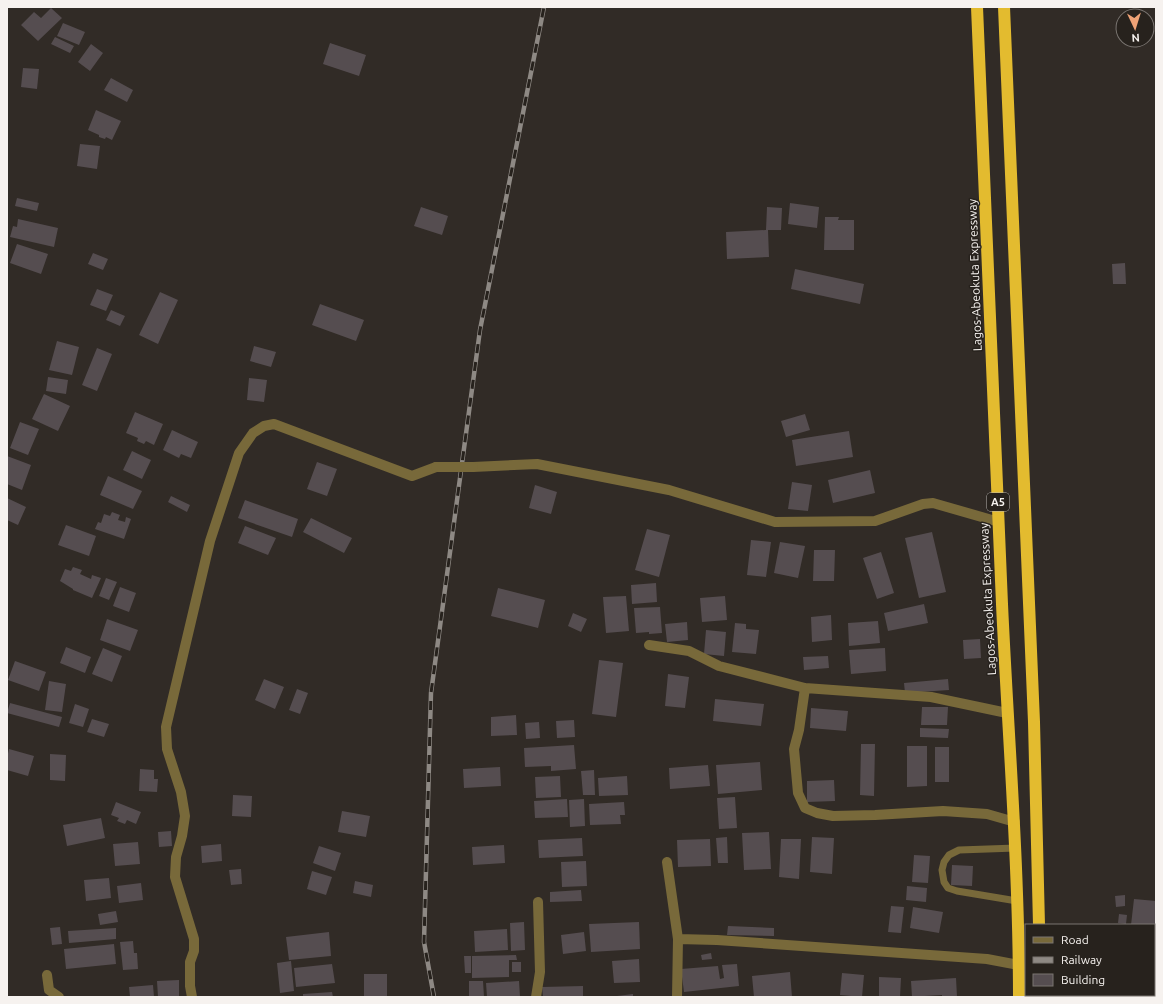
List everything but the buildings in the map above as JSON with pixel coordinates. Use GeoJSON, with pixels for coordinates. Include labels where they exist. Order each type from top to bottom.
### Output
{"type":"FeatureCollection","features":[{"type":"Feature","properties":{"kind":"highway","name":"Lagos-Abeokuta Expressway"},"geometry":{"type":"LineString","coordinates":[[977,7],[999,522],[1008,714],[1015,822],[1019,997]]}},
{"type":"Feature","properties":{"kind":"highway","name":"A5"},"geometry":{"type":"LineString","coordinates":[[1004,7],[1034,722],[1039,924]]}},
{"type":"Feature","properties":{"kind":"street"},"geometry":{"type":"LineString","coordinates":[[192,997],[190,986],[190,962],[194,951],[194,939],[175,877],[176,857],[182,836],[185,816],[181,792],[167,749],[166,727],[210,541],[239,453],[253,433],[264,426],[274,424],[412,476],[436,467],[536,464],[669,490],[775,522],[875,521],[923,504],[933,503],[999,522]]}},
{"type":"Feature","properties":{"kind":"street"},"geometry":{"type":"LineString","coordinates":[[649,645],[689,651],[719,666],[805,688],[931,697],[1008,714]]}},
{"type":"Feature","properties":{"kind":"street"},"geometry":{"type":"LineString","coordinates":[[805,688],[799,730],[794,749],[798,793],[805,808],[817,813],[833,816],[943,811],[987,814],[1015,822]]}},
{"type":"Feature","properties":{"kind":"street"},"geometry":{"type":"LineString","coordinates":[[667,862],[678,939],[677,997]]}},
{"type":"Feature","properties":{"kind":"street"},"geometry":{"type":"LineString","coordinates":[[536,997],[540,972],[538,902]]}},
{"type":"Feature","properties":{"kind":"street"},"geometry":{"type":"LineString","coordinates":[[678,939],[717,940],[979,959],[1019,965]]}},
{"type":"Feature","properties":{"kind":"street"},"geometry":{"type":"LineString","coordinates":[[48,975],[49,990],[59,997]]}},
{"type":"Feature","properties":{"kind":"lane"},"geometry":{"type":"LineString","coordinates":[[1016,848],[959,850],[949,854],[944,862],[942,870],[944,882],[948,888],[1017,901]]}},
{"type":"Feature","properties":{"kind":"railway"},"geometry":{"type":"LineString","coordinates":[[434,997],[424,942],[431,693],[480,330],[544,7]]}}]}
